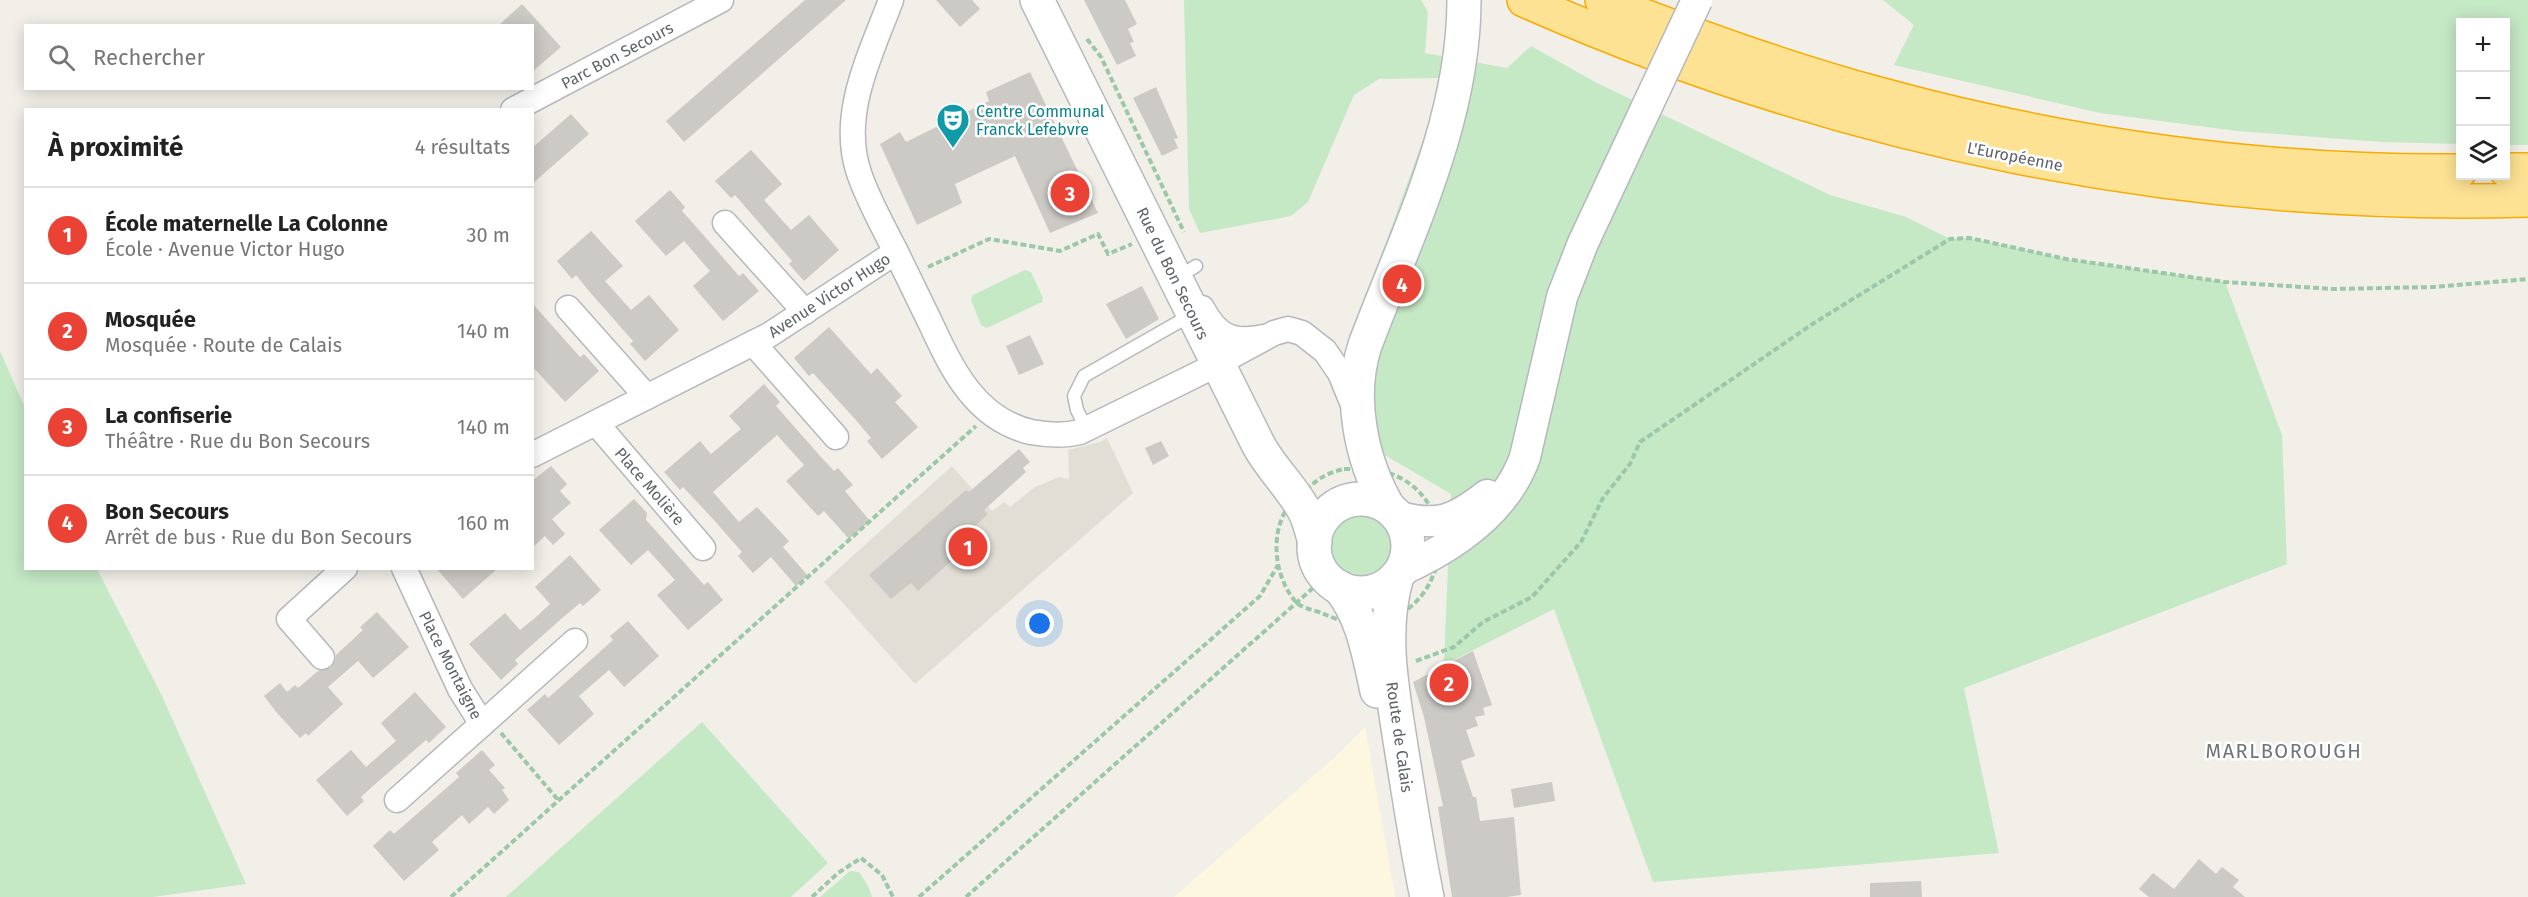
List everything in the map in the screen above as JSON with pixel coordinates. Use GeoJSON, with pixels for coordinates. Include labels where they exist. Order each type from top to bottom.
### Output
{"type":"FeatureCollection","features":[{"type":"Feature","properties":{"kind":"highway","name":"L'Européenne"},"geometry":{"type":"LineString","coordinates":[[1524,0],[1628,44],[1749,87],[1875,124],[2012,157],[2148,179],[2268,193],[2429,202],[2528,200]]}},
{"type":"Feature","properties":{"kind":"highway","name":"L'Européenne"},"geometry":{"type":"LineString","coordinates":[[1602,0],[1696,36],[1808,74],[1924,106],[2002,123],[2120,144],[2242,160],[2361,168],[2456,171]]}},
{"type":"Feature","properties":{"kind":"highway"},"geometry":{"type":"LineString","coordinates":[[2510,170],[2528,170]]}},
{"type":"Feature","properties":{"kind":"main road","name":"Rue du Bon Secours"},"geometry":{"type":"LineString","coordinates":[[1038,0],[1153,233],[1186,273],[1218,364],[1268,463],[1304,510],[1315,542]]}},
{"type":"Feature","properties":{"kind":"main road"},"geometry":{"type":"LineString","coordinates":[[1392,511],[1378,502],[1362,499],[1342,504],[1325,517],[1319,526],[1315,551],[1321,569],[1329,580],[1353,592],[1373,591],[1386,586],[1400,573],[1408,553],[1408,540],[1404,527],[1392,511],[1369,469],[1356,386],[1362,356],[1443,139],[1456,87],[1461,54],[1464,0]]}},
{"type":"Feature","properties":{"kind":"main road","name":"Route de Calais"},"geometry":{"type":"LineString","coordinates":[[1400,573],[1389,611],[1391,676],[1416,841],[1427,897]]}},
{"type":"Feature","properties":{"kind":"main road","name":"Route de Calais"},"geometry":{"type":"LineString","coordinates":[[1340,587],[1352,603],[1359,618],[1375,683],[1389,749],[1412,897]]}},
{"type":"Feature","properties":{"kind":"street","name":"Parc Bon Secours"},"geometry":{"type":"LineString","coordinates":[[517,108],[721,0]]}},
{"type":"Feature","properties":{"kind":"street"},"geometry":{"type":"LineString","coordinates":[[891,0],[860,85],[852,137],[858,172],[896,252]]}},
{"type":"Feature","properties":{"kind":"street","name":"Rue du Bon Secours"},"geometry":{"type":"LineString","coordinates":[[1053,0],[1186,273]]}},
{"type":"Feature","properties":{"kind":"street"},"geometry":{"type":"LineString","coordinates":[[1400,573],[1448,547],[1493,509],[1513,483],[1522,466],[1557,315],[1575,262],[1697,0]]}},
{"type":"Feature","properties":{"kind":"street"},"geometry":{"type":"LineString","coordinates":[[725,223],[806,312]]}},
{"type":"Feature","properties":{"kind":"street","name":"Avenue Victor Hugo"},"geometry":{"type":"LineString","coordinates":[[534,454],[753,343],[806,312],[896,252],[956,375],[973,398],[990,414],[1020,429],[1046,434],[1070,435],[1087,429],[1269,336]]}},
{"type":"Feature","properties":{"kind":"street"},"geometry":{"type":"LineString","coordinates":[[568,308],[647,397]]}},
{"type":"Feature","properties":{"kind":"street","name":"Rue du Bon Secours"},"geometry":{"type":"LineString","coordinates":[[1198,311],[1226,336],[1247,339],[1269,336]]}},
{"type":"Feature","properties":{"kind":"street"},"geometry":{"type":"LineString","coordinates":[[1269,336],[1283,330],[1298,330],[1320,345],[1340,373],[1360,423]]}},
{"type":"Feature","properties":{"kind":"street"},"geometry":{"type":"LineString","coordinates":[[753,343],[836,437]]}},
{"type":"Feature","properties":{"kind":"street"},"geometry":{"type":"LineString","coordinates":[[1392,511],[1424,523],[1438,522],[1464,512],[1487,495],[1513,460],[1535,406]]}},
{"type":"Feature","properties":{"kind":"street","name":"Place Molière"},"geometry":{"type":"LineString","coordinates":[[596,423],[704,548]]}},
{"type":"Feature","properties":{"kind":"street"},"geometry":{"type":"LineString","coordinates":[[322,657],[289,619],[342,570]]}},
{"type":"Feature","properties":{"kind":"street","name":"Place Montaigne"},"geometry":{"type":"LineString","coordinates":[[397,800],[485,722],[460,689],[405,570]]}},
{"type":"Feature","properties":{"kind":"street"},"geometry":{"type":"LineString","coordinates":[[485,722],[575,641]]}},
{"type":"Feature","properties":{"kind":"lane"},"geometry":{"type":"LineString","coordinates":[[1087,429],[1077,410],[1074,396],[1084,376],[1198,311]]}},
{"type":"Feature","properties":{"kind":"path"},"geometry":{"type":"LineString","coordinates":[[1085,37],[1101,57],[1152,164]]}},
{"type":"Feature","properties":{"kind":"path"},"geometry":{"type":"LineString","coordinates":[[908,276],[989,239],[1060,251],[1098,234],[1108,254],[1153,233]]}},
{"type":"Feature","properties":{"kind":"path"},"geometry":{"type":"LineString","coordinates":[[1410,664],[1454,647],[1483,622],[1532,597],[1581,542],[1603,498],[1630,464],[1640,442],[1814,323],[1950,239],[1970,238],[2076,261],[2225,282],[2333,289],[2434,287],[2528,279]]}},
{"type":"Feature","properties":{"kind":"path"},"geometry":{"type":"LineString","coordinates":[[451,897],[990,414]]}},
{"type":"Feature","properties":{"kind":"path"},"geometry":{"type":"LineString","coordinates":[[966,897],[1296,603],[1286,586],[1276,544],[1277,530],[1287,508]]}},
{"type":"Feature","properties":{"kind":"path"},"geometry":{"type":"LineString","coordinates":[[919,897],[1260,596],[1279,564]]}},
{"type":"Feature","properties":{"kind":"path"},"geometry":{"type":"LineString","coordinates":[[485,722],[559,801]]}},
{"type":"Feature","properties":{"kind":"path"},"geometry":{"type":"LineString","coordinates":[[812,897],[838,873],[861,858],[882,875],[893,897]]}},
{"type":"Feature","properties":{"kind":"shaded area"},"geometry":{"type":"Polygon","coordinates":[[[1107,438],[1133,493],[915,684],[824,582],[952,466],[992,511],[1004,502],[1010,507],[1035,487],[1059,477],[1069,479],[1068,450],[1107,438]]]}},
{"type":"Feature","properties":{"kind":"shaded area"},"geometry":{"type":"Polygon","coordinates":[[[1365,727],[1395,897],[1174,897],[1335,757],[1365,727]]]}},
{"type":"Feature","properties":{"kind":"green space"},"geometry":{"type":"Polygon","coordinates":[[[1184,0],[1421,0],[1428,12],[1425,53],[1507,68],[1531,46],[1595,82],[1830,195],[1906,217],[1950,239],[1970,238],[2066,259],[2225,282],[2282,435],[2287,564],[1964,688],[1999,853],[1653,882],[1554,609],[1444,665],[1451,494],[1378,451],[1349,368],[1349,336],[1433,112],[1438,78],[1379,79],[1354,95],[1308,202],[1291,216],[1200,233],[1189,209],[1184,0]]]}},
{"type":"Feature","properties":{"kind":"green space"},"geometry":{"type":"Polygon","coordinates":[[[1883,0],[2528,0],[2528,145],[2510,145],[2510,18],[2456,18],[2456,144],[2382,142],[2237,131],[2100,113],[1894,65],[1914,25],[1883,0]]]}},
{"type":"Feature","properties":{"kind":"green space"},"geometry":{"type":"Polygon","coordinates":[[[1025,270],[1031,272],[1043,298],[1042,302],[987,328],[981,325],[971,300],[973,295],[1025,270]]]}},
{"type":"Feature","properties":{"kind":"green space"},"geometry":{"type":"Polygon","coordinates":[[[0,351],[24,406],[24,570],[98,570],[161,694],[246,884],[153,897],[0,897],[0,351]]]}},
{"type":"Feature","properties":{"kind":"green space"},"geometry":{"type":"Polygon","coordinates":[[[1361,512],[1374,515],[1385,522],[1392,533],[1395,546],[1392,559],[1385,570],[1374,577],[1361,580],[1348,577],[1337,570],[1330,559],[1327,546],[1330,533],[1337,522],[1348,515],[1361,512]]]}},
{"type":"Feature","properties":{"kind":"green space"},"geometry":{"type":"Polygon","coordinates":[[[702,722],[828,863],[791,897],[506,897],[702,722]]]}},
{"type":"Feature","properties":{"kind":"green space"},"geometry":{"type":"Polygon","coordinates":[[[850,871],[859,872],[872,897],[820,897],[850,871]]]}},
{"type":"Feature","properties":{"kind":"building"},"geometry":{"type":"Polygon","coordinates":[[[805,0],[846,0],[684,142],[666,121],[805,0]]]}},
{"type":"Feature","properties":{"kind":"building"},"geometry":{"type":"Polygon","coordinates":[[[936,0],[972,0],[980,9],[960,27],[936,0]]]}},
{"type":"Feature","properties":{"kind":"building"},"geometry":{"type":"Polygon","coordinates":[[[1084,0],[1125,0],[1137,24],[1128,29],[1134,42],[1130,43],[1136,56],[1117,65],[1084,0]]]}},
{"type":"Feature","properties":{"kind":"building"},"geometry":{"type":"Polygon","coordinates":[[[522,4],[561,47],[534,70],[534,24],[500,24],[522,4]]]}},
{"type":"Feature","properties":{"kind":"building"},"geometry":{"type":"Polygon","coordinates":[[[1030,72],[1098,213],[1050,233],[1015,156],[955,184],[962,203],[917,225],[880,144],[900,132],[906,142],[989,101],[986,92],[1030,72]]]}},
{"type":"Feature","properties":{"kind":"building"},"geometry":{"type":"Polygon","coordinates":[[[1156,87],[1178,138],[1174,139],[1178,148],[1162,156],[1133,98],[1156,87]]]}},
{"type":"Feature","properties":{"kind":"building"},"geometry":{"type":"Polygon","coordinates":[[[571,114],[589,134],[534,182],[534,146],[571,114]]]}},
{"type":"Feature","properties":{"kind":"building"},"geometry":{"type":"Polygon","coordinates":[[[751,150],[782,184],[764,200],[791,230],[809,215],[839,250],[804,281],[789,264],[792,261],[735,195],[731,198],[715,181],[751,150]]]}},
{"type":"Feature","properties":{"kind":"building"},"geometry":{"type":"Polygon","coordinates":[[[670,190],[685,207],[682,211],[739,276],[743,273],[759,291],[723,321],[693,286],[710,271],[684,241],[666,256],[635,221],[670,190]]]}},
{"type":"Feature","properties":{"kind":"building"},"geometry":{"type":"Polygon","coordinates":[[[591,231],[623,266],[605,281],[631,310],[649,295],[679,330],[645,361],[630,344],[633,341],[576,275],[572,279],[557,261],[591,231]]]}},
{"type":"Feature","properties":{"kind":"building"},"geometry":{"type":"Polygon","coordinates":[[[1142,286],[1159,319],[1126,339],[1106,304],[1142,286]]]}},
{"type":"Feature","properties":{"kind":"building"},"geometry":{"type":"Polygon","coordinates":[[[534,305],[580,357],[584,354],[599,371],[565,402],[534,368],[534,305]]]}},
{"type":"Feature","properties":{"kind":"building"},"geometry":{"type":"Polygon","coordinates":[[[829,327],[871,374],[877,368],[902,396],[895,402],[918,427],[882,459],[867,441],[871,438],[855,419],[813,373],[809,376],[794,358],[829,327]]]}},
{"type":"Feature","properties":{"kind":"building"},"geometry":{"type":"Polygon","coordinates":[[[1030,335],[1044,364],[1019,375],[1006,346],[1030,335]]]}},
{"type":"Feature","properties":{"kind":"building"},"geometry":{"type":"Polygon","coordinates":[[[764,384],[780,402],[776,406],[834,471],[838,468],[853,485],[845,491],[870,521],[849,539],[824,511],[818,516],[786,481],[804,465],[777,435],[713,492],[739,522],[757,507],[789,541],[783,547],[808,576],[796,586],[771,557],[753,573],[738,556],[742,552],[713,519],[683,487],[680,490],[664,472],[700,441],[711,454],[741,429],[729,416],[764,384]]]}},
{"type":"Feature","properties":{"kind":"building"},"geometry":{"type":"Polygon","coordinates":[[[1161,441],[1169,456],[1153,465],[1145,448],[1161,441]]]}},
{"type":"Feature","properties":{"kind":"building"},"geometry":{"type":"Polygon","coordinates":[[[1019,449],[1030,462],[1023,468],[1026,472],[984,510],[988,514],[972,529],[979,536],[918,591],[911,583],[891,599],[869,575],[966,490],[969,492],[1019,449]]]}},
{"type":"Feature","properties":{"kind":"building"},"geometry":{"type":"Polygon","coordinates":[[[551,466],[567,484],[560,491],[571,503],[552,519],[565,534],[553,545],[545,536],[534,546],[534,479],[551,466]]]}},
{"type":"Feature","properties":{"kind":"building"},"geometry":{"type":"Polygon","coordinates":[[[634,499],[647,513],[646,520],[704,585],[708,582],[723,600],[688,630],[657,595],[675,580],[648,550],[631,565],[599,530],[634,499]]]}},
{"type":"Feature","properties":{"kind":"building"},"geometry":{"type":"Polygon","coordinates":[[[570,555],[601,590],[583,606],[580,603],[515,660],[518,664],[501,680],[469,644],[505,613],[520,630],[536,617],[550,604],[535,587],[570,555]]]}},
{"type":"Feature","properties":{"kind":"building"},"geometry":{"type":"Polygon","coordinates":[[[438,570],[496,570],[463,599],[438,570]]]}},
{"type":"Feature","properties":{"kind":"building"},"geometry":{"type":"Polygon","coordinates":[[[377,612],[409,647],[373,678],[358,661],[328,687],[343,704],[308,736],[306,733],[300,738],[264,696],[280,683],[287,692],[295,685],[298,688],[318,671],[331,668],[336,655],[363,630],[360,627],[377,612]]]}},
{"type":"Feature","properties":{"kind":"building"},"geometry":{"type":"Polygon","coordinates":[[[628,621],[659,656],[624,687],[609,670],[579,696],[594,714],[559,745],[527,710],[545,694],[548,698],[613,640],[610,636],[628,621]]]}},
{"type":"Feature","properties":{"kind":"building"},"geometry":{"type":"Polygon","coordinates":[[[1473,651],[1492,705],[1483,708],[1485,715],[1475,717],[1478,726],[1466,730],[1475,756],[1461,761],[1473,797],[1476,797],[1480,821],[1514,817],[1521,895],[1452,897],[1438,807],[1443,806],[1424,717],[1413,682],[1473,651]]]}},
{"type":"Feature","properties":{"kind":"building"},"geometry":{"type":"Polygon","coordinates":[[[415,692],[446,727],[429,743],[426,740],[373,786],[361,797],[364,801],[347,816],[316,780],[351,750],[366,767],[396,741],[381,723],[415,692]]]}},
{"type":"Feature","properties":{"kind":"building"},"geometry":{"type":"Polygon","coordinates":[[[482,750],[495,765],[489,770],[505,788],[502,790],[509,800],[494,814],[488,807],[469,824],[462,815],[432,842],[439,850],[404,881],[373,846],[390,830],[394,834],[459,777],[456,773],[482,750]]]}},
{"type":"Feature","properties":{"kind":"building"},"geometry":{"type":"Polygon","coordinates":[[[1552,782],[1555,801],[1514,808],[1511,789],[1552,782]]]}},
{"type":"Feature","properties":{"kind":"building"},"geometry":{"type":"Polygon","coordinates":[[[2199,859],[2216,874],[2222,867],[2239,880],[2233,887],[2245,897],[2149,897],[2139,889],[2153,873],[2174,889],[2199,859]]]}},
{"type":"Feature","properties":{"kind":"building"},"geometry":{"type":"Polygon","coordinates":[[[1921,881],[1922,897],[1870,897],[1870,883],[1921,881]]]}},
{"type":"Feature","properties":{"kind":"place","name":"Centre Communal Franck Lefebvre"},"geometry":{"type":"Point","coordinates":[953,149]}},
{"type":"Feature","properties":{"kind":"place","name":"La confiserie"},"geometry":{"type":"Point","coordinates":[1070,193]}},
{"type":"Feature","properties":{"kind":"place","name":"Bon Secours"},"geometry":{"type":"Point","coordinates":[1402,284]}},
{"type":"Feature","properties":{"kind":"place","name":"École maternelle La Colonne"},"geometry":{"type":"Point","coordinates":[968,547]}},
{"type":"Feature","properties":{"kind":"place","name":"Mosquée"},"geometry":{"type":"Point","coordinates":[1449,683]}},
{"type":"Feature","properties":{"kind":"district","name":"MARLBOROUGH"},"geometry":{"type":"Point","coordinates":[2284,751]}}]}
